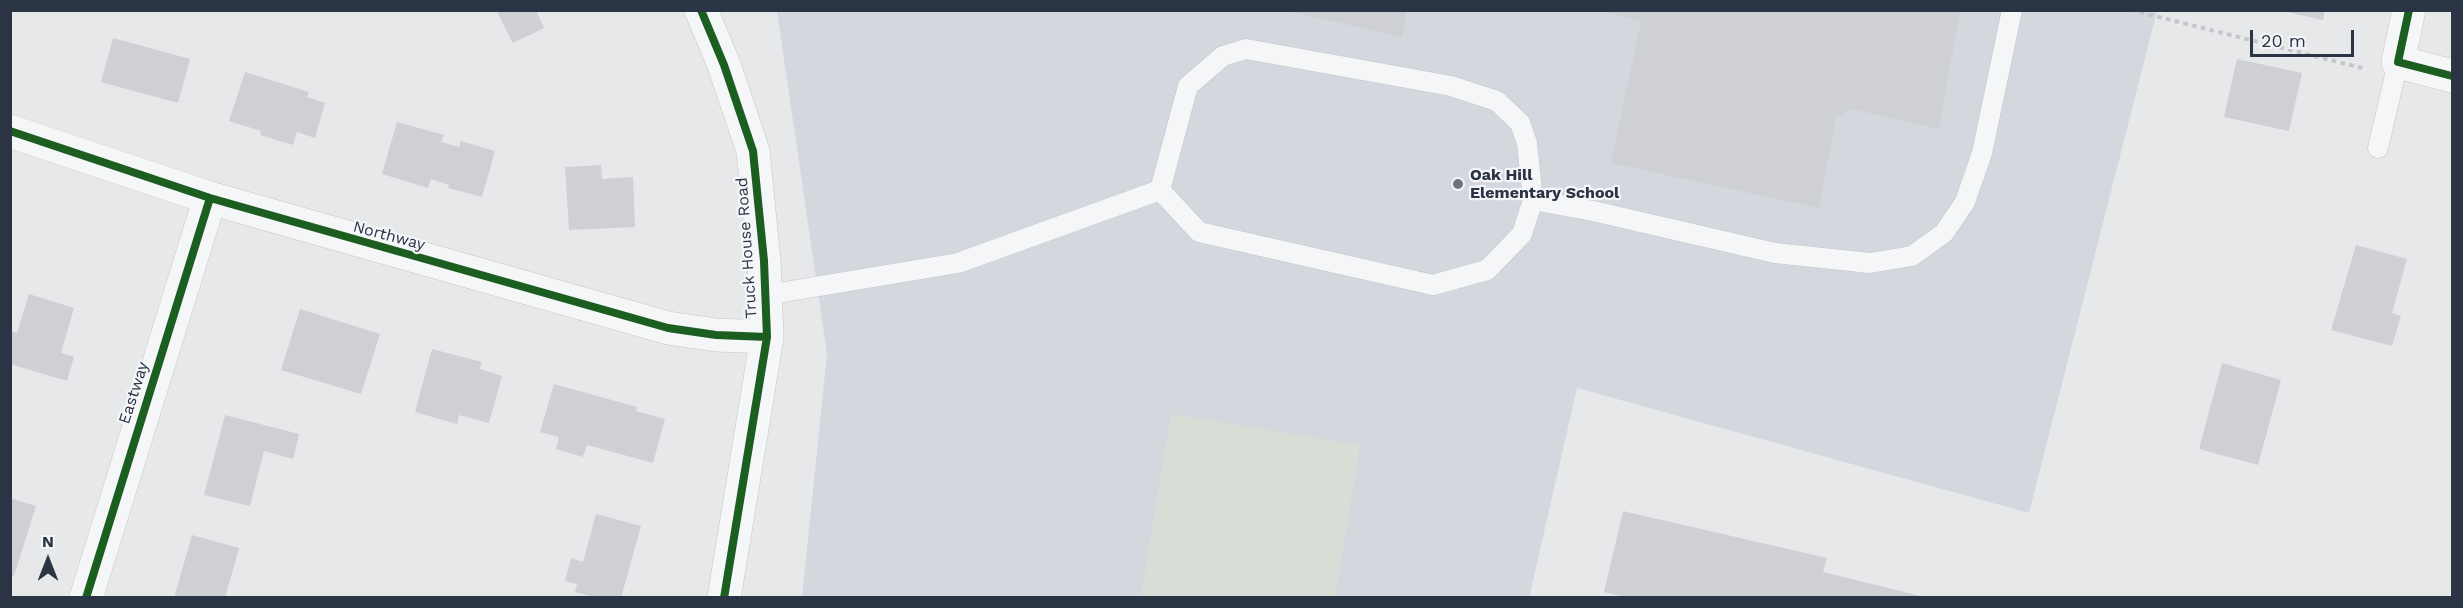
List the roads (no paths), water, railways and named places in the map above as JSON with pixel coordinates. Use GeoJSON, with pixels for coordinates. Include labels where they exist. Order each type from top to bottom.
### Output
{"type":"FeatureCollection","features":[{"type":"Feature","properties":{"kind":"street","name":"Truck House Road"},"geometry":{"type":"LineString","coordinates":[[701,10],[724,64],[753,151],[766,295],[767,337],[724,597]]}},
{"type":"Feature","properties":{"kind":"street"},"geometry":{"type":"LineString","coordinates":[[2409,10],[2396,69],[2452,76]]}},
{"type":"Feature","properties":{"kind":"street","name":"Northway"},"geometry":{"type":"LineString","coordinates":[[10,131],[210,198],[668,328],[767,337]]}},
{"type":"Feature","properties":{"kind":"street","name":"Eastway"},"geometry":{"type":"LineString","coordinates":[[86,597],[210,198]]}},
{"type":"Feature","properties":{"kind":"lane"},"geometry":{"type":"LineString","coordinates":[[1533,200],[1593,211],[1774,253],[1870,263],[1912,256],[1944,233],[1965,202],[1982,153],[2012,10]]}},
{"type":"Feature","properties":{"kind":"lane"},"geometry":{"type":"LineString","coordinates":[[1246,49],[1451,86],[1497,101],[1520,123],[1527,143],[1533,200],[1522,234],[1487,270],[1433,285],[1199,232],[1160,190],[1188,86],[1223,56],[1246,49]]}},
{"type":"Feature","properties":{"kind":"lane"},"geometry":{"type":"LineString","coordinates":[[2378,148],[2396,69]]}},
{"type":"Feature","properties":{"kind":"lane"},"geometry":{"type":"LineString","coordinates":[[766,295],[958,263],[1160,190]]}},
{"type":"Feature","properties":{"kind":"place","name":"Oak Hill Elementary School"},"geometry":{"type":"Point","coordinates":[1458,184]}}]}
